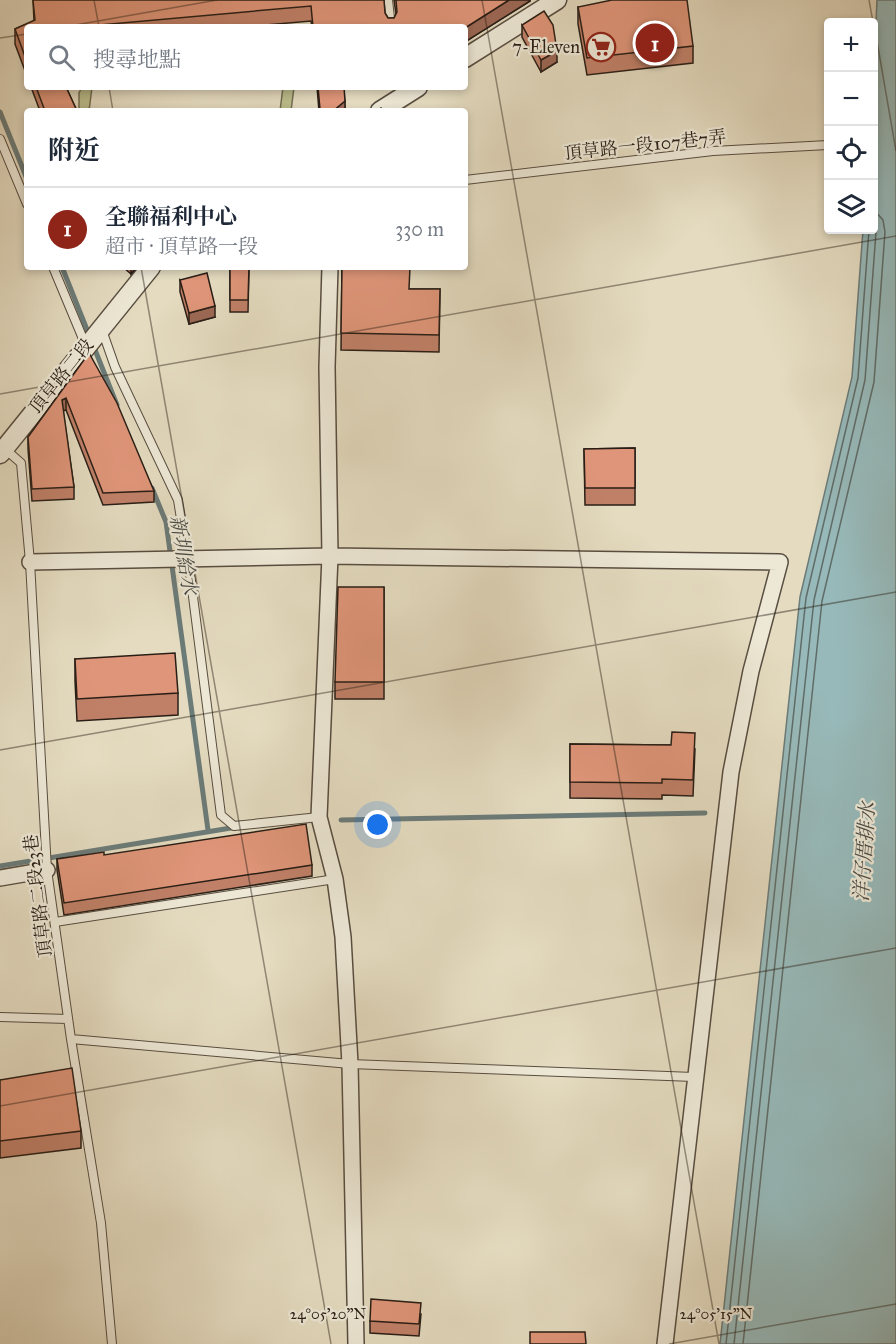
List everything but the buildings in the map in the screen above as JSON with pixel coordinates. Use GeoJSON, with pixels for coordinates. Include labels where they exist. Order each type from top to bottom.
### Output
{"type":"FeatureCollection","features":[{"type":"Feature","properties":{"kind":"street"},"geometry":{"type":"LineString","coordinates":[[468,56],[538,6],[557,0]]}},
{"type":"Feature","properties":{"kind":"street"},"geometry":{"type":"LineString","coordinates":[[383,108],[398,93]]}},
{"type":"Feature","properties":{"kind":"street","name":"頂草路二段"},"geometry":{"type":"LineString","coordinates":[[2,451],[148,270]]}},
{"type":"Feature","properties":{"kind":"street"},"geometry":{"type":"LineString","coordinates":[[330,270],[327,367],[330,556],[320,817],[335,879],[343,938],[350,1064],[356,1344]]}},
{"type":"Feature","properties":{"kind":"street"},"geometry":{"type":"LineString","coordinates":[[30,562],[330,556],[780,562],[751,670],[730,772],[664,1344]]}},
{"type":"Feature","properties":{"kind":"street"},"geometry":{"type":"LineString","coordinates":[[0,878],[47,870]]}},
{"type":"Feature","properties":{"kind":"lane"},"geometry":{"type":"LineString","coordinates":[[388,0],[391,24]]}},
{"type":"Feature","properties":{"kind":"lane"},"geometry":{"type":"LineString","coordinates":[[0,139],[24,197]]}},
{"type":"Feature","properties":{"kind":"lane","name":"頂草路一段107巷7弄"},"geometry":{"type":"LineString","coordinates":[[468,180],[713,151],[824,145]]}},
{"type":"Feature","properties":{"kind":"lane"},"geometry":{"type":"LineString","coordinates":[[54,270],[86,346]]}},
{"type":"Feature","properties":{"kind":"lane"},"geometry":{"type":"LineString","coordinates":[[101,327],[115,367],[178,500],[188,558],[221,815],[234,826],[320,817]]}},
{"type":"Feature","properties":{"kind":"lane","name":"頂草路二段23巷"},"geometry":{"type":"LineString","coordinates":[[2,451],[21,463],[30,562],[47,870],[68,1020],[102,1223],[112,1344]]}},
{"type":"Feature","properties":{"kind":"lane"},"geometry":{"type":"LineString","coordinates":[[56,922],[335,879]]}},
{"type":"Feature","properties":{"kind":"lane"},"geometry":{"type":"LineString","coordinates":[[0,1017],[68,1020]]}},
{"type":"Feature","properties":{"kind":"lane"},"geometry":{"type":"LineString","coordinates":[[71,1039],[350,1064],[694,1077]]}},
{"type":"Feature","properties":{"kind":"green space"},"geometry":{"type":"Polygon","coordinates":[[[80,90],[92,90],[89,108],[79,108],[80,90]]]}},
{"type":"Feature","properties":{"kind":"green space"},"geometry":{"type":"Polygon","coordinates":[[[283,90],[294,90],[291,108],[280,108],[283,90]]]}},
{"type":"Feature","properties":{"kind":"water","name":"洋仔厝排水"},"geometry":{"type":"Polygon","coordinates":[[[877,0],[896,0],[896,1344],[720,1344],[800,597],[852,377],[863,234],[878,234],[877,0]]]}},
{"type":"Feature","properties":{"kind":"waterway","name":"新圳給水"},"geometry":{"type":"LineString","coordinates":[[0,112],[24,172]]}},
{"type":"Feature","properties":{"kind":"waterway","name":"新圳給水"},"geometry":{"type":"LineString","coordinates":[[63,270],[117,405]]}},
{"type":"Feature","properties":{"kind":"waterway","name":"新圳給水"},"geometry":{"type":"LineString","coordinates":[[152,488],[166,522],[208,830]]}},
{"type":"Feature","properties":{"kind":"waterway"},"geometry":{"type":"LineString","coordinates":[[341,820],[705,813]]}},
{"type":"Feature","properties":{"kind":"waterway"},"geometry":{"type":"LineString","coordinates":[[0,866],[237,827]]}},
{"type":"Feature","properties":{"kind":"place","name":"全聯福利中心"},"geometry":{"type":"Point","coordinates":[655,43]}},
{"type":"Feature","properties":{"kind":"place","name":"7-Eleven"},"geometry":{"type":"Point","coordinates":[601,47]}}]}
